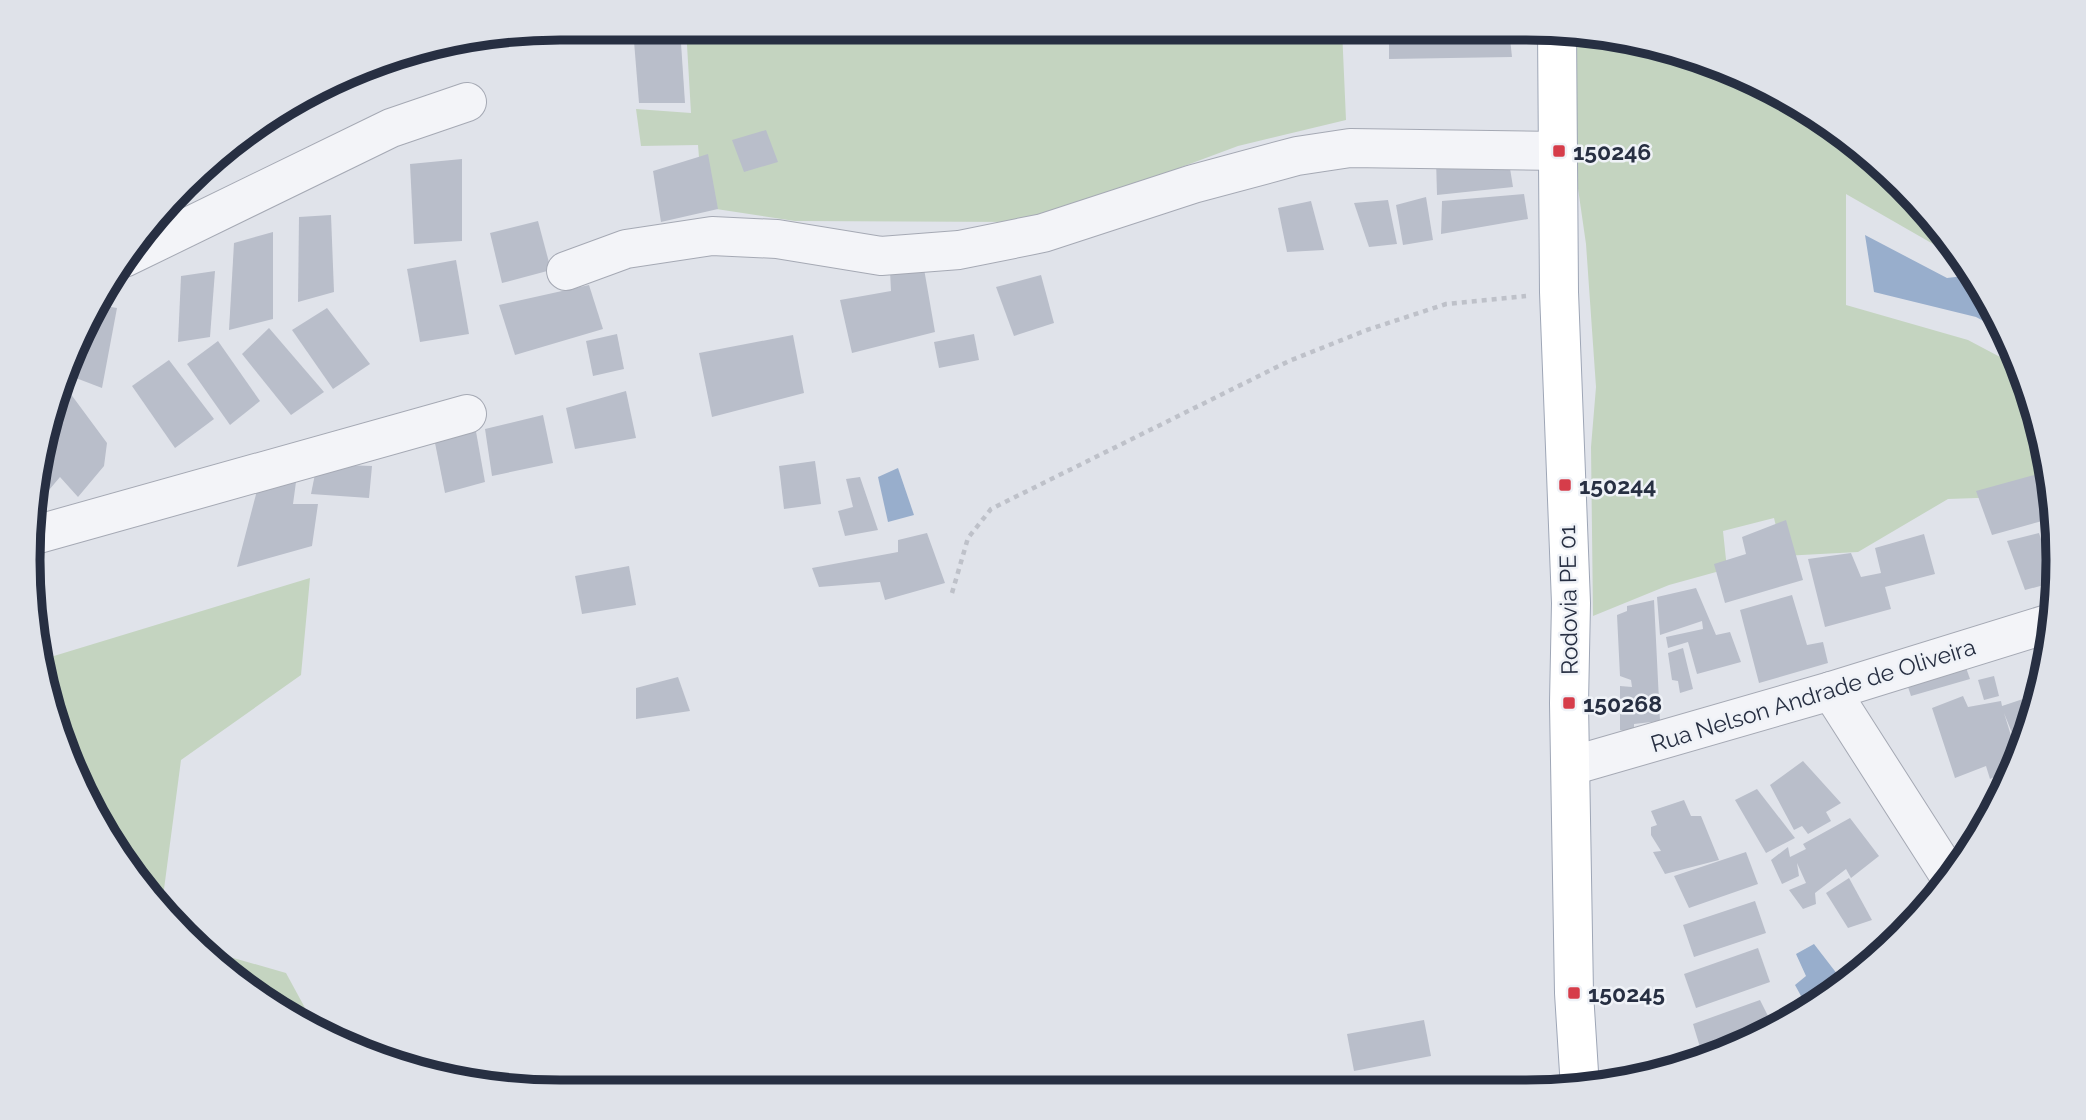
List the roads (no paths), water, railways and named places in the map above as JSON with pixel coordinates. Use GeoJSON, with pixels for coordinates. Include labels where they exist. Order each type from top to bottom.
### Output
{"type":"FeatureCollection","features":[{"type":"Feature","properties":{"kind":"main road","name":"Rodovia PE 01"},"geometry":{"type":"LineString","coordinates":[[1557,41],[1559,292],[1571,603],[1569,703],[1574,993],[1579,1077]]}},
{"type":"Feature","properties":{"kind":"street"},"geometry":{"type":"LineString","coordinates":[[145,248],[391,128],[467,102]]}},
{"type":"Feature","properties":{"kind":"street"},"geometry":{"type":"LineString","coordinates":[[566,271],[626,249],[712,236],[777,239],[881,256],[959,250],[1044,233],[1193,184],[1284,160],[1350,148],[1559,151]]}},
{"type":"Feature","properties":{"kind":"street"},"geometry":{"type":"LineString","coordinates":[[41,533],[467,414]]}},
{"type":"Feature","properties":{"kind":"street","name":"Rua Nelson Andrade de Oliveira"},"geometry":{"type":"LineString","coordinates":[[1571,766],[2041,626]]}},
{"type":"Feature","properties":{"kind":"street"},"geometry":{"type":"LineString","coordinates":[[1830,691],[1944,868]]}},
{"type":"Feature","properties":{"kind":"water"},"geometry":{"type":"Polygon","coordinates":[[[1865,235],[1947,278],[1961,276],[1989,324],[1976,317],[1874,292],[1865,235]]]}},
{"type":"Feature","properties":{"kind":"water"},"geometry":{"type":"Polygon","coordinates":[[[898,468],[914,515],[888,522],[878,477],[898,468]]]}},
{"type":"Feature","properties":{"kind":"water"},"geometry":{"type":"Polygon","coordinates":[[[1814,944],[1838,975],[1803,999],[1795,985],[1806,976],[1796,954],[1814,944]]]}},
{"type":"Feature","properties":{"kind":"place","name":"150246"},"geometry":{"type":"Point","coordinates":[1559,151]}},
{"type":"Feature","properties":{"kind":"place","name":"150244"},"geometry":{"type":"Point","coordinates":[1565,485]}},
{"type":"Feature","properties":{"kind":"place","name":"150268"},"geometry":{"type":"Point","coordinates":[1569,703]}},
{"type":"Feature","properties":{"kind":"place","name":"150245"},"geometry":{"type":"Point","coordinates":[1574,993]}}]}
